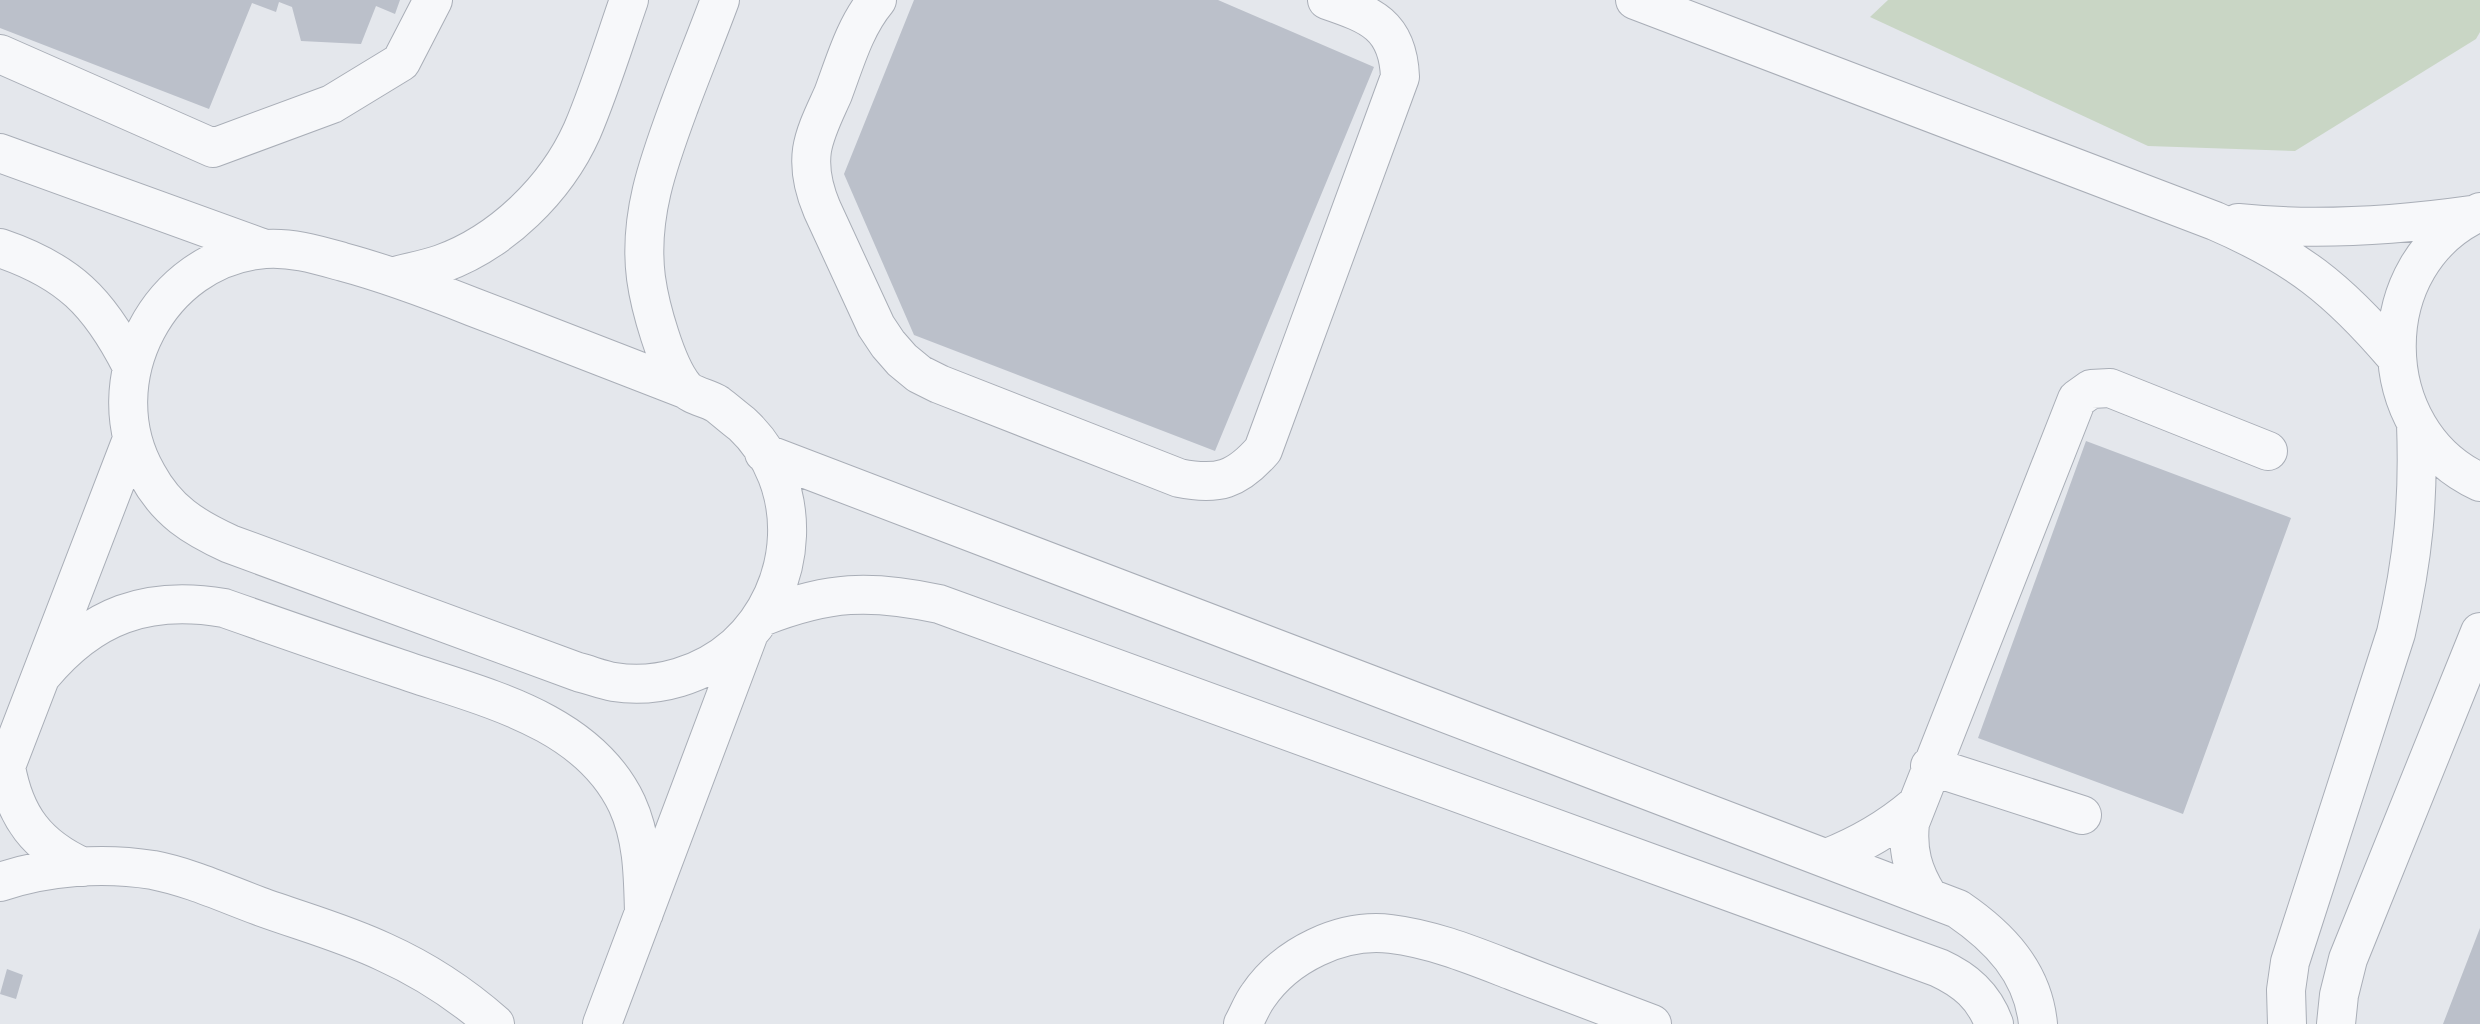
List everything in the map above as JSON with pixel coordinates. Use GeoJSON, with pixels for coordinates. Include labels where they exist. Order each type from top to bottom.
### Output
{"type":"FeatureCollection","features":[{"type":"Feature","properties":{"kind":"street"},"geometry":{"type":"LineString","coordinates":[[0,54],[213,148],[332,104],[401,62],[433,0]]}},
{"type":"Feature","properties":{"kind":"street"},"geometry":{"type":"LineString","coordinates":[[395,276],[442,264],[486,241],[525,211],[556,174],[581,132],[629,0]]}},
{"type":"Feature","properties":{"kind":"street"},"geometry":{"type":"LineString","coordinates":[[685,389],[653,316],[646,277],[644,237],[649,197],[660,159],[720,0]]}},
{"type":"Feature","properties":{"kind":"street"},"geometry":{"type":"LineString","coordinates":[[877,0],[860,24],[818,129],[812,149],[811,170],[814,190],[876,326],[902,360],[919,374],[939,384],[1179,478],[1198,482],[1217,482],[1235,476],[1250,465],[1262,450],[1400,77],[1399,58],[1385,12],[1353,9],[1327,0]]}},
{"type":"Feature","properties":{"kind":"street"},"geometry":{"type":"LineString","coordinates":[[1634,0],[2257,239],[2297,262],[2324,283],[2366,321],[2395,356]]}},
{"type":"Feature","properties":{"kind":"street"},"geometry":{"type":"LineString","coordinates":[[0,153],[265,249]]}},
{"type":"Feature","properties":{"kind":"street"},"geometry":{"type":"LineString","coordinates":[[2215,221],[2280,228],[2345,229],[2410,224],[2477,213]]}},
{"type":"Feature","properties":{"kind":"street"},"geometry":{"type":"LineString","coordinates":[[2477,213],[2446,234],[2417,269],[2406,289],[2397,322],[2395,356],[2402,391],[2416,424],[2438,453],[2466,476],[2480,482]]}},
{"type":"Feature","properties":{"kind":"street"},"geometry":{"type":"LineString","coordinates":[[0,248],[37,262],[84,294],[108,323],[131,365]]}},
{"type":"Feature","properties":{"kind":"street"},"geometry":{"type":"LineString","coordinates":[[265,249],[300,251],[395,276],[685,389],[716,404],[743,426],[764,453],[780,487],[787,523],[785,561],[774,596],[755,625],[721,659],[688,675],[652,684],[614,682],[578,672],[230,544],[197,528],[168,504],[146,474],[132,439],[127,402],[131,365],[144,330],[166,299],[194,274],[228,257],[265,249]]}},
{"type":"Feature","properties":{"kind":"street"},"geometry":{"type":"LineString","coordinates":[[1928,896],[1917,879],[1910,860],[1908,841],[1915,806],[2073,407],[2083,393],[2101,387],[2110,388],[2268,451]]}},
{"type":"Feature","properties":{"kind":"street"},"geometry":{"type":"LineString","coordinates":[[2287,1024],[2286,990],[2290,962],[2392,646],[2408,582],[2417,503],[2416,424]]}},
{"type":"Feature","properties":{"kind":"street"},"geometry":{"type":"LineString","coordinates":[[83,867],[63,858],[45,845],[30,828],[18,809],[3,774],[132,439]]}},
{"type":"Feature","properties":{"kind":"street"},"geometry":{"type":"LineString","coordinates":[[764,453],[1958,909],[1986,928],[2009,953],[2026,982],[2038,1024]]}},
{"type":"Feature","properties":{"kind":"street"},"geometry":{"type":"LineString","coordinates":[[603,1024],[755,625],[796,603],[831,595],[867,593],[904,596],[939,604],[1939,968],[1957,976],[1973,988],[1985,1003],[1994,1024]]}},
{"type":"Feature","properties":{"kind":"street"},"geometry":{"type":"LineString","coordinates":[[42,675],[68,646],[110,619],[156,605],[196,603],[224,608],[516,709],[569,738],[611,779],[626,803],[636,828],[642,859],[644,914]]}},
{"type":"Feature","properties":{"kind":"street"},"geometry":{"type":"LineString","coordinates":[[2336,1024],[2339,995],[2348,959],[2480,632]]}},
{"type":"Feature","properties":{"kind":"street"},"geometry":{"type":"LineString","coordinates":[[1930,766],[2082,815]]}},
{"type":"Feature","properties":{"kind":"street"},"geometry":{"type":"LineString","coordinates":[[1827,858],[1880,833],[1915,806]]}},
{"type":"Feature","properties":{"kind":"street"},"geometry":{"type":"LineString","coordinates":[[0,882],[29,873],[83,867],[130,868],[175,875],[383,951],[431,977],[494,1023]]}},
{"type":"Feature","properties":{"kind":"street"},"geometry":{"type":"LineString","coordinates":[[1243,1024],[1258,995],[1283,967],[1315,947],[1352,935],[1390,933],[1465,953],[1652,1024]]}},
{"type":"Feature","properties":{"kind":"green space"},"geometry":{"type":"Polygon","coordinates":[[[1888,0],[2480,0],[2480,32],[2476,39],[2295,151],[2148,146],[1870,17],[1888,0]]]}},
{"type":"Feature","properties":{"kind":"building"},"geometry":{"type":"Polygon","coordinates":[[[0,0],[400,0],[395,14],[376,6],[361,44],[301,41],[292,7],[279,2],[276,12],[252,3],[209,109],[0,28],[0,0]]]}},
{"type":"Feature","properties":{"kind":"building"},"geometry":{"type":"Polygon","coordinates":[[[914,0],[1218,0],[1374,67],[1215,451],[914,335],[844,174],[914,0]]]}},
{"type":"Feature","properties":{"kind":"building"},"geometry":{"type":"Polygon","coordinates":[[[2086,441],[2291,518],[2183,814],[1978,738],[2086,441]]]}},
{"type":"Feature","properties":{"kind":"building"},"geometry":{"type":"Polygon","coordinates":[[[2480,928],[2480,1024],[2443,1024],[2480,928]]]}},
{"type":"Feature","properties":{"kind":"building"},"geometry":{"type":"Polygon","coordinates":[[[7,969],[23,975],[16,999],[0,994],[7,969]]]}}]}
